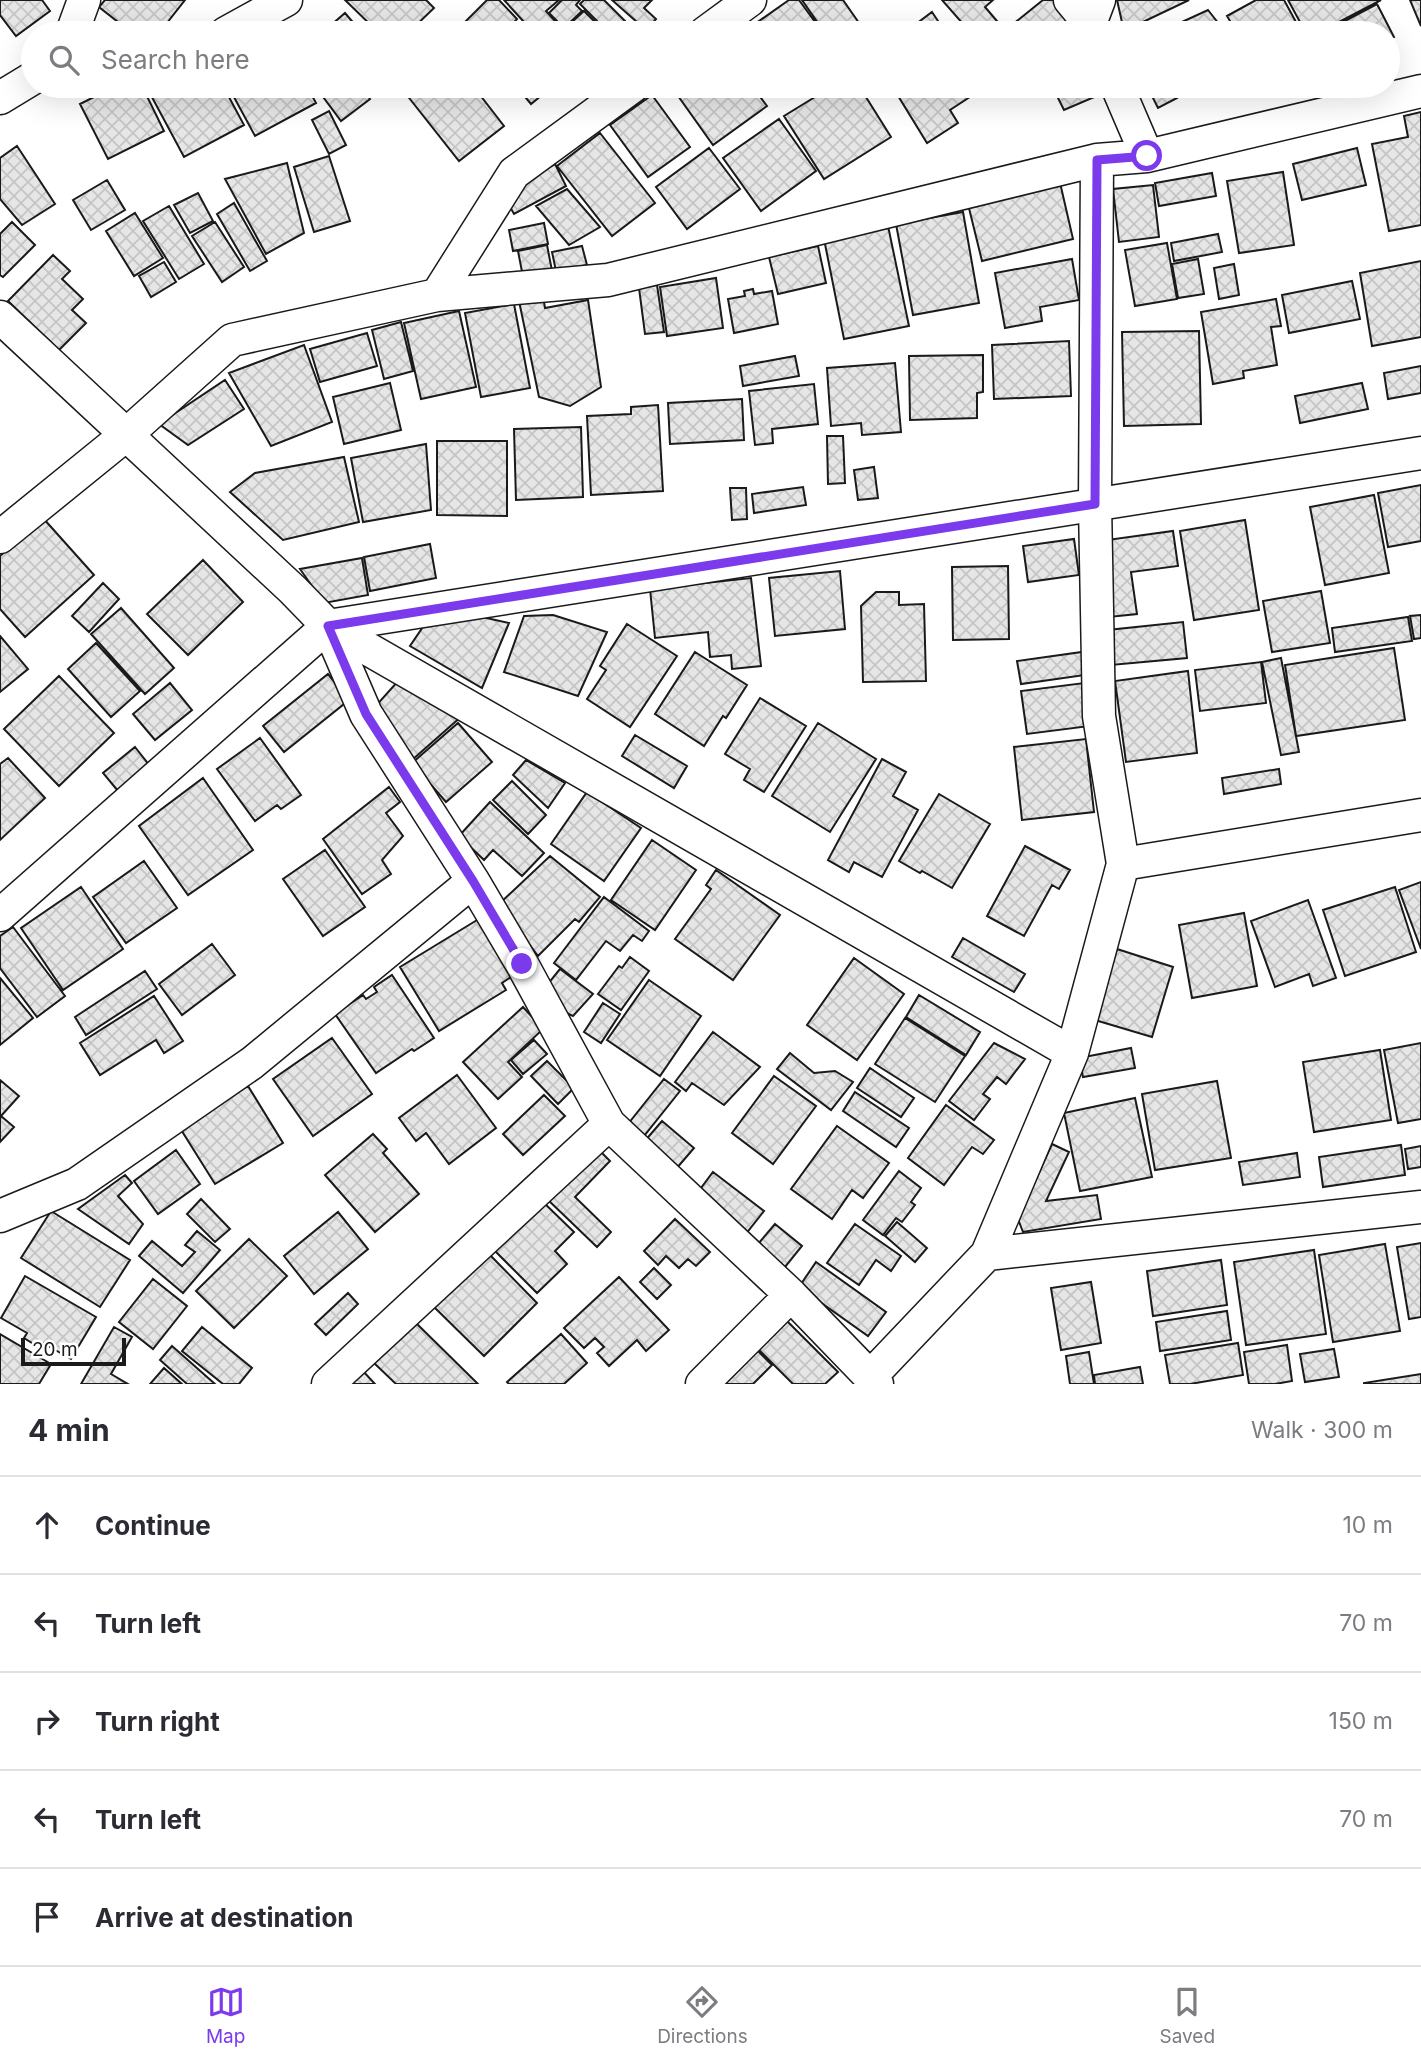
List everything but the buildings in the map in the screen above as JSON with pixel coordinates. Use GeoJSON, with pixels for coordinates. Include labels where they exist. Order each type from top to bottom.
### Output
{"type":"FeatureCollection","features":[{"type":"Feature","properties":{"kind":"street"},"geometry":{"type":"LineString","coordinates":[[76,21],[84,0]]}},
{"type":"Feature","properties":{"kind":"street"},"geometry":{"type":"LineString","coordinates":[[248,21],[286,0]]}},
{"type":"Feature","properties":{"kind":"street"},"geometry":{"type":"LineString","coordinates":[[721,21],[750,0]]}},
{"type":"Feature","properties":{"kind":"street"},"geometry":{"type":"LineString","coordinates":[[1070,0],[1094,19]]}},
{"type":"Feature","properties":{"kind":"street"},"geometry":{"type":"LineString","coordinates":[[0,98],[21,85]]}},
{"type":"Feature","properties":{"kind":"street"},"geometry":{"type":"LineString","coordinates":[[1400,96],[1421,91]]}},
{"type":"Feature","properties":{"kind":"street"},"geometry":{"type":"LineString","coordinates":[[437,295],[514,173],[617,98]]}},
{"type":"Feature","properties":{"kind":"street"},"geometry":{"type":"LineString","coordinates":[[1122,98],[1147,156]]}},
{"type":"Feature","properties":{"kind":"street"},"geometry":{"type":"LineString","coordinates":[[0,537],[127,435],[232,340],[437,295],[608,280],[1097,160],[1147,156],[1391,98]]}},
{"type":"Feature","properties":{"kind":"street"},"geometry":{"type":"LineString","coordinates":[[328,626],[366,714],[473,881],[522,964],[609,1124],[791,1295],[874,1380],[988,1254],[1072,1053],[1123,864],[1099,716],[1095,504],[1097,160]]}},
{"type":"Feature","properties":{"kind":"street"},"geometry":{"type":"LineString","coordinates":[[0,317],[293,590],[328,626],[1072,1053]]}},
{"type":"Feature","properties":{"kind":"street"},"geometry":{"type":"LineString","coordinates":[[0,915],[328,626],[1421,453]]}},
{"type":"Feature","properties":{"kind":"street"},"geometry":{"type":"LineString","coordinates":[[1123,864],[1421,815]]}},
{"type":"Feature","properties":{"kind":"street"},"geometry":{"type":"LineString","coordinates":[[0,1216],[77,1184],[252,1063],[473,881]]}},
{"type":"Feature","properties":{"kind":"street"},"geometry":{"type":"LineString","coordinates":[[328,1384],[609,1124]]}},
{"type":"Feature","properties":{"kind":"street"},"geometry":{"type":"LineString","coordinates":[[988,1254],[1421,1207]]}},
{"type":"Feature","properties":{"kind":"street"},"geometry":{"type":"LineString","coordinates":[[702,1384],[791,1295]]}},
{"type":"Feature","properties":{"kind":"route"},"geometry":{"type":"LineString","coordinates":[[522,964],[473,881],[366,714],[328,626],[1095,504],[1097,160],[1147,156]]}}]}
